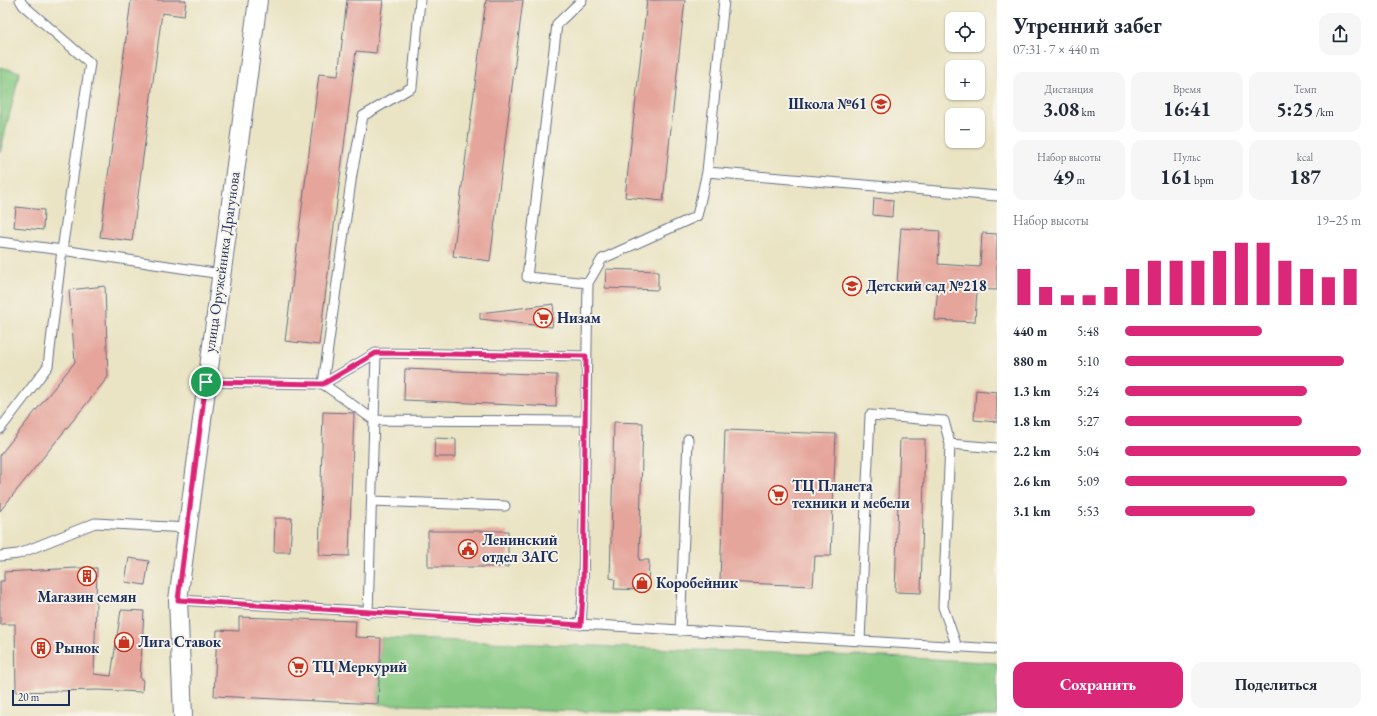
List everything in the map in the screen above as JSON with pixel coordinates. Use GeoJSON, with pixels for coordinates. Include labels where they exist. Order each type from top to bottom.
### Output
{"type":"FeatureCollection","features":[{"type":"Feature","properties":{"kind":"street","name":"улица Оружейника Драгунова"},"geometry":{"type":"LineString","coordinates":[[183,716],[178,600],[258,0]]}},
{"type":"Feature","properties":{"kind":"lane"},"geometry":{"type":"LineString","coordinates":[[0,429],[48,366],[62,250],[90,63],[23,5],[20,0]]}},
{"type":"Feature","properties":{"kind":"lane"},"geometry":{"type":"LineString","coordinates":[[323,384],[352,174],[363,116],[412,87],[420,0]]}},
{"type":"Feature","properties":{"kind":"lane"},"geometry":{"type":"LineString","coordinates":[[582,0],[557,24],[527,277],[588,283]]}},
{"type":"Feature","properties":{"kind":"lane"},"geometry":{"type":"LineString","coordinates":[[581,625],[588,283],[602,259],[697,216],[707,172],[724,0]]}},
{"type":"Feature","properties":{"kind":"lane"},"geometry":{"type":"LineString","coordinates":[[707,172],[997,196]]}},
{"type":"Feature","properties":{"kind":"lane"},"geometry":{"type":"LineString","coordinates":[[0,242],[222,274]]}},
{"type":"Feature","properties":{"kind":"lane"},"geometry":{"type":"LineString","coordinates":[[368,613],[376,353]]}},
{"type":"Feature","properties":{"kind":"lane"},"geometry":{"type":"LineString","coordinates":[[206,382],[323,384],[376,353],[586,356]]}},
{"type":"Feature","properties":{"kind":"lane"},"geometry":{"type":"LineString","coordinates":[[323,384],[374,420],[586,421]]}},
{"type":"Feature","properties":{"kind":"lane"},"geometry":{"type":"LineString","coordinates":[[860,641],[870,415],[944,421],[950,444],[943,607],[957,647]]}},
{"type":"Feature","properties":{"kind":"lane"},"geometry":{"type":"LineString","coordinates":[[680,631],[688,439]]}},
{"type":"Feature","properties":{"kind":"lane"},"geometry":{"type":"LineString","coordinates":[[950,444],[997,448]]}},
{"type":"Feature","properties":{"kind":"lane"},"geometry":{"type":"LineString","coordinates":[[372,501],[506,506]]}},
{"type":"Feature","properties":{"kind":"lane"},"geometry":{"type":"LineString","coordinates":[[0,556],[18,554],[95,523],[187,528]]}},
{"type":"Feature","properties":{"kind":"lane"},"geometry":{"type":"LineString","coordinates":[[178,600],[368,613],[487,618],[581,625],[997,649]]}},
{"type":"Feature","properties":{"kind":"green space"},"geometry":{"type":"Polygon","coordinates":[[[0,67],[20,72],[0,153],[0,67]]]}},
{"type":"Feature","properties":{"kind":"green space"},"geometry":{"type":"Polygon","coordinates":[[[381,638],[935,659],[997,663],[997,716],[718,716],[378,704],[381,638]]]}},
{"type":"Feature","properties":{"kind":"building"},"geometry":{"type":"Polygon","coordinates":[[[131,0],[186,0],[184,16],[162,13],[132,241],[100,237],[131,0]]]}},
{"type":"Feature","properties":{"kind":"building"},"geometry":{"type":"Polygon","coordinates":[[[347,0],[383,0],[376,53],[356,51],[319,345],[285,341],[319,74],[338,76],[347,0]]]}},
{"type":"Feature","properties":{"kind":"building"},"geometry":{"type":"Polygon","coordinates":[[[486,0],[523,0],[490,261],[453,256],[486,0]]]}},
{"type":"Feature","properties":{"kind":"building"},"geometry":{"type":"Polygon","coordinates":[[[647,0],[685,0],[663,201],[625,197],[647,0]]]}},
{"type":"Feature","properties":{"kind":"building"},"geometry":{"type":"Polygon","coordinates":[[[874,198],[893,200],[892,217],[873,215],[874,198]]]}},
{"type":"Feature","properties":{"kind":"building"},"geometry":{"type":"Polygon","coordinates":[[[16,207],[44,210],[43,230],[14,227],[16,207]]]}},
{"type":"Feature","properties":{"kind":"building"},"geometry":{"type":"Polygon","coordinates":[[[901,228],[940,231],[938,264],[980,267],[982,233],[997,234],[997,290],[977,289],[975,322],[935,320],[938,286],[897,283],[901,228]]]}},
{"type":"Feature","properties":{"kind":"building"},"geometry":{"type":"Polygon","coordinates":[[[606,269],[658,271],[658,290],[605,288],[606,269]]]}},
{"type":"Feature","properties":{"kind":"building"},"geometry":{"type":"Polygon","coordinates":[[[105,286],[108,377],[0,511],[0,455],[75,362],[69,290],[105,286]]]}},
{"type":"Feature","properties":{"kind":"building"},"geometry":{"type":"Polygon","coordinates":[[[554,304],[552,327],[480,319],[480,313],[554,304]]]}},
{"type":"Feature","properties":{"kind":"building"},"geometry":{"type":"Polygon","coordinates":[[[405,369],[557,375],[556,407],[404,400],[405,369]]]}},
{"type":"Feature","properties":{"kind":"building"},"geometry":{"type":"Polygon","coordinates":[[[976,390],[997,392],[997,422],[974,420],[976,390]]]}},
{"type":"Feature","properties":{"kind":"building"},"geometry":{"type":"Polygon","coordinates":[[[323,412],[354,413],[349,556],[319,555],[323,412]]]}},
{"type":"Feature","properties":{"kind":"building"},"geometry":{"type":"Polygon","coordinates":[[[614,422],[643,423],[639,560],[649,560],[648,590],[614,589],[615,579],[610,578],[614,422]]]}},
{"type":"Feature","properties":{"kind":"building","name":"ТЦ Планета техники и мебели"},"geometry":{"type":"Polygon","coordinates":[[[725,430],[836,434],[831,556],[815,556],[813,586],[720,582],[725,430]]]}},
{"type":"Feature","properties":{"kind":"building"},"geometry":{"type":"Polygon","coordinates":[[[435,438],[456,439],[456,457],[434,457],[435,438]]]}},
{"type":"Feature","properties":{"kind":"building"},"geometry":{"type":"Polygon","coordinates":[[[900,439],[925,439],[921,593],[895,592],[900,439]]]}},
{"type":"Feature","properties":{"kind":"building"},"geometry":{"type":"Polygon","coordinates":[[[275,518],[292,518],[290,552],[274,552],[275,518]]]}},
{"type":"Feature","properties":{"kind":"building","name":"Ленинский отдел ЗАГС"},"geometry":{"type":"Polygon","coordinates":[[[428,531],[508,531],[508,567],[428,567],[428,531]]]}},
{"type":"Feature","properties":{"kind":"building"},"geometry":{"type":"Polygon","coordinates":[[[129,558],[149,561],[145,585],[125,582],[129,558]]]}},
{"type":"Feature","properties":{"kind":"building"},"geometry":{"type":"Polygon","coordinates":[[[97,568],[94,674],[111,676],[121,610],[144,611],[140,679],[143,679],[142,692],[98,690],[16,692],[15,624],[0,624],[0,581],[4,581],[4,572],[97,568]]]}},
{"type":"Feature","properties":{"kind":"building","name":"ТЦ Меркурий"},"geometry":{"type":"Polygon","coordinates":[[[239,617],[356,621],[355,637],[381,638],[378,704],[214,696],[217,630],[239,631],[239,617]]]}},
{"type":"Feature","properties":{"kind":"place","name":"Школа №61"},"geometry":{"type":"Point","coordinates":[881,104]}},
{"type":"Feature","properties":{"kind":"place","name":"Детский сад №218"},"geometry":{"type":"Point","coordinates":[852,286]}},
{"type":"Feature","properties":{"kind":"place","name":"Низам"},"geometry":{"type":"Point","coordinates":[543,318]}},
{"type":"Feature","properties":{"kind":"place","name":"ТЦ Планета техники и мебели"},"geometry":{"type":"Point","coordinates":[778,495]}},
{"type":"Feature","properties":{"kind":"place","name":"Ленинский отдел ЗАГС"},"geometry":{"type":"Point","coordinates":[468,549]}},
{"type":"Feature","properties":{"kind":"place","name":"Магазин семян"},"geometry":{"type":"Point","coordinates":[87,576]}},
{"type":"Feature","properties":{"kind":"place","name":"Коробейник"},"geometry":{"type":"Point","coordinates":[642,583]}},
{"type":"Feature","properties":{"kind":"place","name":"Лига Ставок"},"geometry":{"type":"Point","coordinates":[124,642]}},
{"type":"Feature","properties":{"kind":"place","name":"Рынок"},"geometry":{"type":"Point","coordinates":[41,648]}},
{"type":"Feature","properties":{"kind":"place","name":"ТЦ Меркурий"},"geometry":{"type":"Point","coordinates":[298,667]}},
{"type":"Feature","properties":{"kind":"route"},"geometry":{"type":"LineString","coordinates":[[376,353],[586,356],[583,593],[581,625],[487,618],[368,613],[178,600],[206,382],[323,384],[376,353]]}}]}
